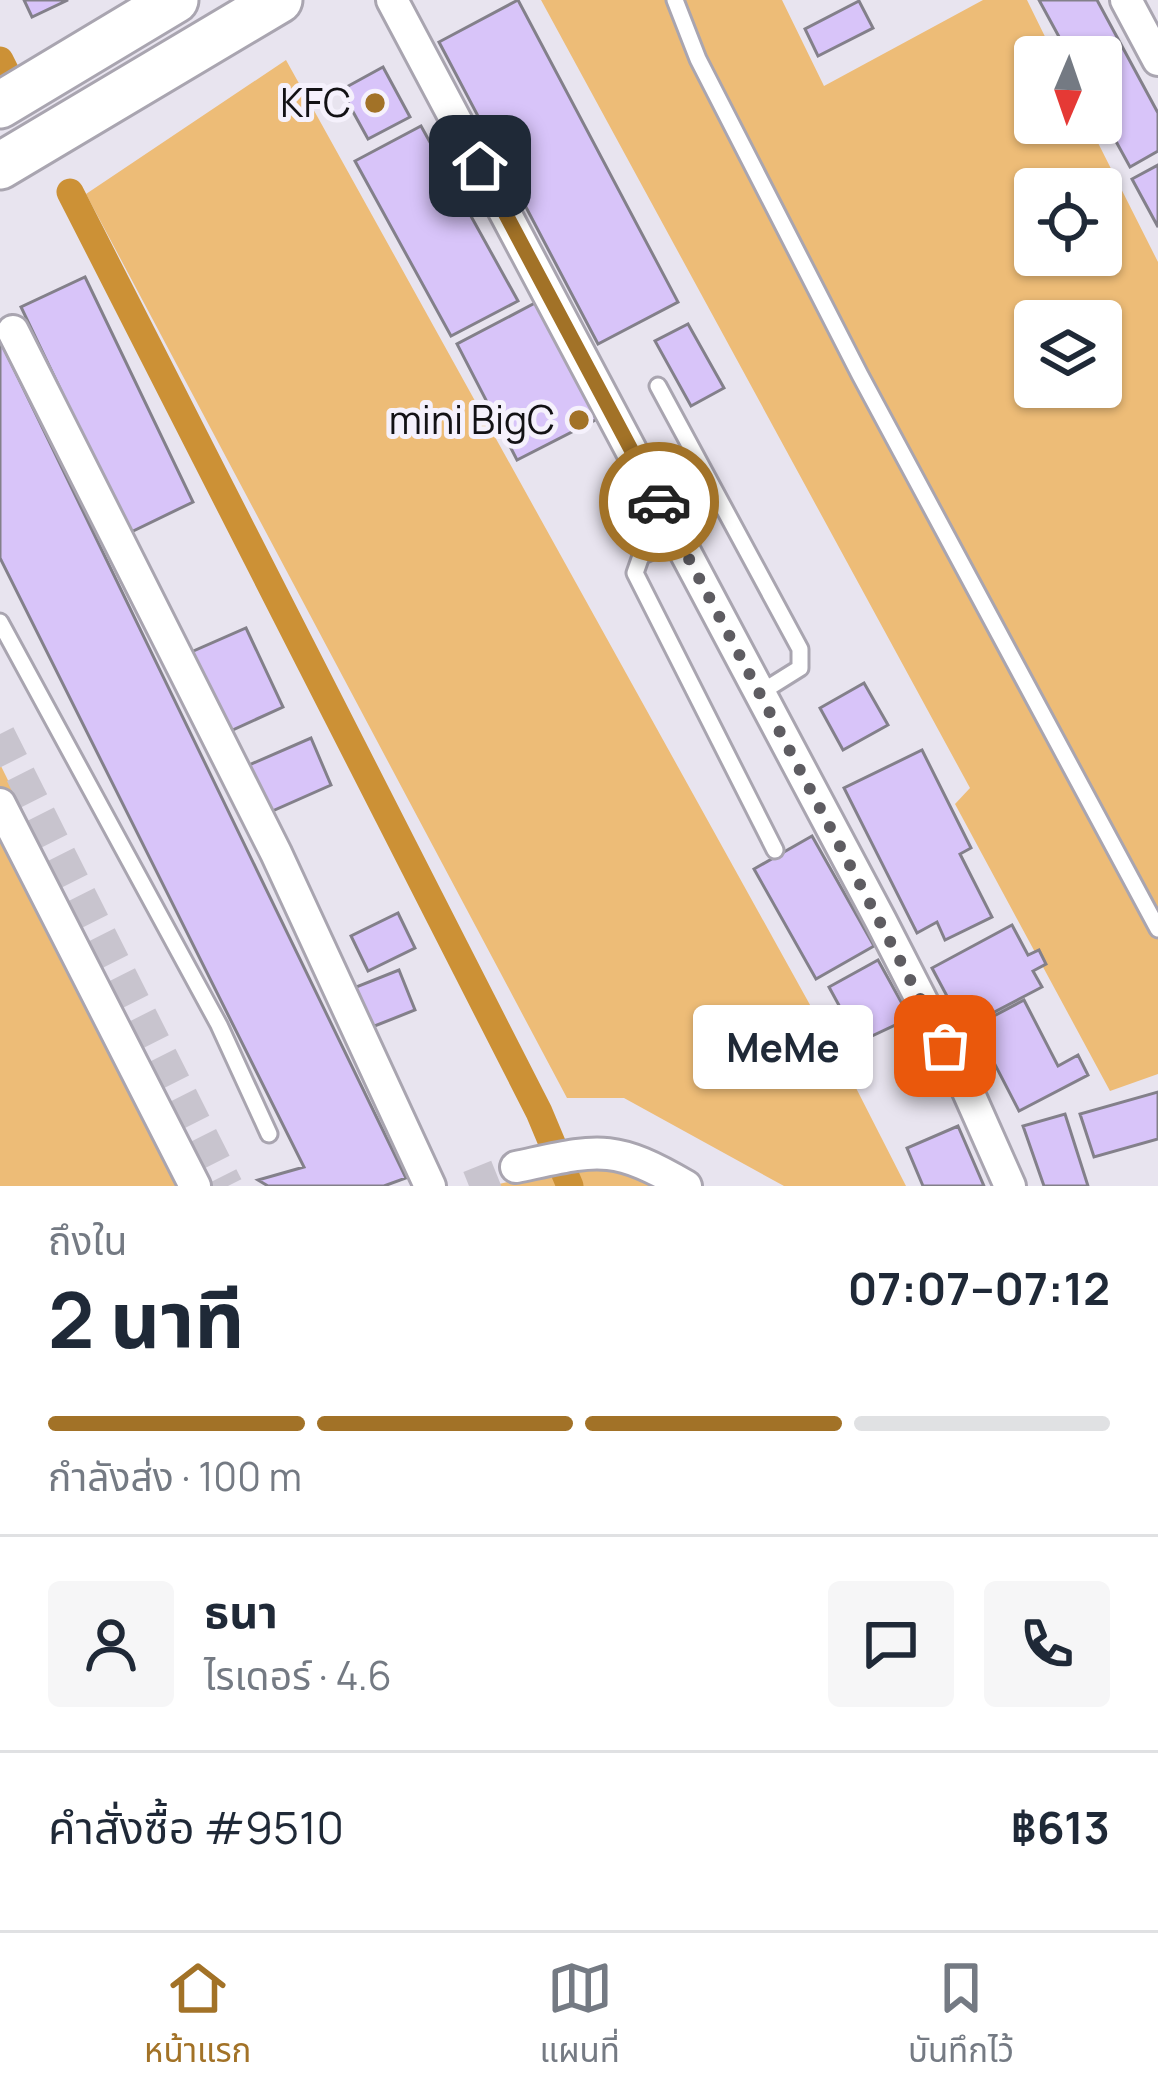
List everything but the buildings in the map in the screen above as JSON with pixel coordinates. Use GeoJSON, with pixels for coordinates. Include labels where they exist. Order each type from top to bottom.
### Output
{"type":"FeatureCollection","features":[{"type":"Feature","properties":{"kind":"main road"},"geometry":{"type":"LineString","coordinates":[[0,166],[279,0]]}},
{"type":"Feature","properties":{"kind":"main road"},"geometry":{"type":"LineString","coordinates":[[0,105],[162,3]]}},
{"type":"Feature","properties":{"kind":"street"},"geometry":{"type":"LineString","coordinates":[[392,0],[956,1067],[1010,1186]]}},
{"type":"Feature","properties":{"kind":"street"},"geometry":{"type":"LineString","coordinates":[[1126,0],[1158,60]]}},
{"type":"Feature","properties":{"kind":"street"},"geometry":{"type":"LineString","coordinates":[[13,331],[275,853],[430,1186]]}},
{"type":"Feature","properties":{"kind":"street"},"geometry":{"type":"LineString","coordinates":[[0,804],[195,1186]]}},
{"type":"Feature","properties":{"kind":"street"},"geometry":{"type":"LineString","coordinates":[[516,1167],[598,1150],[648,1164],[686,1186]]}},
{"type":"Feature","properties":{"kind":"lane"},"geometry":{"type":"LineString","coordinates":[[675,0],[698,59],[860,375],[1158,929]]}},
{"type":"Feature","properties":{"kind":"lane"},"geometry":{"type":"LineString","coordinates":[[658,386],[800,649],[800,668],[760,693]]}},
{"type":"Feature","properties":{"kind":"lane"},"geometry":{"type":"LineString","coordinates":[[678,539],[641,556],[636,564],[637,580],[775,850]]}},
{"type":"Feature","properties":{"kind":"lane"},"geometry":{"type":"LineString","coordinates":[[0,622],[219,1025],[269,1134]]}},
{"type":"Feature","properties":{"kind":"shaded area"},"geometry":{"type":"Polygon","coordinates":[[[541,0],[782,0],[824,86],[983,0],[1027,0],[1045,36],[1014,36],[1014,144],[1099,144],[1111,168],[1014,168],[1014,276],[1122,276],[1122,191],[1158,262],[1158,1074],[1110,1091],[955,804],[970,788],[541,0]]]}},
{"type":"Feature","properties":{"kind":"shaded area"},"geometry":{"type":"Polygon","coordinates":[[[286,60],[906,1186],[784,1186],[624,1098],[567,1098],[86,194],[286,60]]]}},
{"type":"Feature","properties":{"kind":"shaded area"},"geometry":{"type":"Polygon","coordinates":[[[0,764],[208,1186],[0,1186],[0,764]]]}},
{"type":"Feature","properties":{"kind":"shaded area"},"geometry":{"type":"Polygon","coordinates":[[[622,1157],[671,1186],[490,1186],[622,1157]]]}},
{"type":"Feature","properties":{"kind":"waterway"},"geometry":{"type":"LineString","coordinates":[[0,60],[8,76]]}},
{"type":"Feature","properties":{"kind":"waterway"},"geometry":{"type":"LineString","coordinates":[[70,192],[539,1112],[570,1186]]}},
{"type":"Feature","properties":{"kind":"tunnel"},"geometry":{"type":"LineString","coordinates":[[0,734],[228,1186]]}},
{"type":"Feature","properties":{"kind":"tunnel"},"geometry":{"type":"LineString","coordinates":[[469,1186],[516,1167]]}},
{"type":"Feature","properties":{"kind":"way so far"},"geometry":{"type":"LineString","coordinates":[[659,502],[945,1046]]}},
{"type":"Feature","properties":{"kind":"place","name":"KFC"},"geometry":{"type":"Point","coordinates":[375,103]}},
{"type":"Feature","properties":{"kind":"place","name":"mini BigC"},"geometry":{"type":"Point","coordinates":[579,420]}},
{"type":"Feature","properties":{"kind":"place","name":"MeMe"},"geometry":{"type":"Point","coordinates":[945,1046]}},
{"type":"Feature","properties":{"kind":"route"},"geometry":{"type":"LineString","coordinates":[[480,166],[659,502]]}}]}
